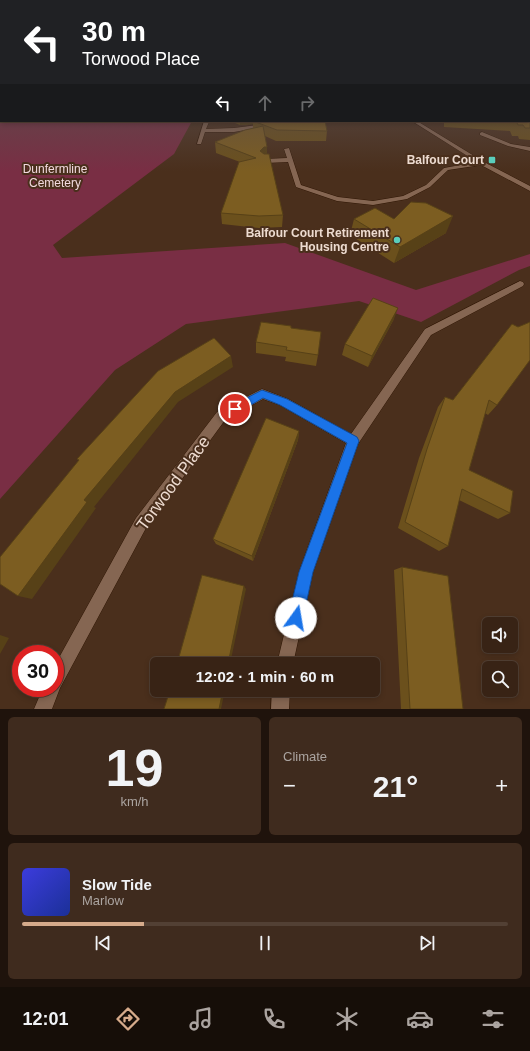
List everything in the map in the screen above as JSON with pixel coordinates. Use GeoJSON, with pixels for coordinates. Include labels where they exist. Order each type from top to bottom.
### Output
{"type":"FeatureCollection","features":[{"type":"Feature","properties":{"kind":"street"},"geometry":{"type":"LineString","coordinates":[[199,144],[206,122]]}},
{"type":"Feature","properties":{"kind":"street"},"geometry":{"type":"LineString","coordinates":[[307,125],[325,122]]}},
{"type":"Feature","properties":{"kind":"street"},"geometry":{"type":"LineString","coordinates":[[416,122],[482,163],[530,189]]}},
{"type":"Feature","properties":{"kind":"street"},"geometry":{"type":"LineString","coordinates":[[203,131],[275,126]]}},
{"type":"Feature","properties":{"kind":"street"},"geometry":{"type":"LineString","coordinates":[[482,134],[510,145],[530,149]]}},
{"type":"Feature","properties":{"kind":"street"},"geometry":{"type":"LineString","coordinates":[[287,149],[298,186],[336,199],[373,203],[405,198],[428,186],[446,169],[482,163]]}},
{"type":"Feature","properties":{"kind":"street"},"geometry":{"type":"LineString","coordinates":[[265,161],[290,160]]}},
{"type":"Feature","properties":{"kind":"street"},"geometry":{"type":"LineString","coordinates":[[287,657],[306,572],[353,441],[428,332],[520,284]]}},
{"type":"Feature","properties":{"kind":"street","name":"Torwood Place"},"geometry":{"type":"LineString","coordinates":[[64,665],[141,523],[221,416],[262,394],[284,402],[353,441]]}},
{"type":"Feature","properties":{"kind":"street"},"geometry":{"type":"LineString","coordinates":[[43,709],[48,697]]}},
{"type":"Feature","properties":{"kind":"street"},"geometry":{"type":"LineString","coordinates":[[280,709],[281,697]]}},
{"type":"Feature","properties":{"kind":"green space","name":"Dunfermline Cemetery"},"geometry":{"type":"Polygon","coordinates":[[[0,122],[191,122],[174,154],[53,245],[62,258],[285,243],[416,290],[530,254],[530,266],[519,270],[421,322],[359,301],[186,324],[115,370],[0,499],[0,122]]]}},
{"type":"Feature","properties":{"kind":"building"},"geometry":{"type":"Polygon","coordinates":[[[256,122],[325,122],[327,131],[277,130],[256,122]]]}},
{"type":"Feature","properties":{"kind":"building"},"geometry":{"type":"Polygon","coordinates":[[[516,122],[530,122],[530,128],[525,128],[523,125],[518,125],[516,122]]]}},
{"type":"Feature","properties":{"kind":"building"},"geometry":{"type":"Polygon","coordinates":[[[263,126],[267,147],[264,147],[260,151],[264,154],[269,154],[283,215],[259,216],[221,213],[239,162],[256,158],[215,142],[245,130],[263,126]]]}},
{"type":"Feature","properties":{"kind":"building"},"geometry":{"type":"Polygon","coordinates":[[[411,202],[426,203],[453,216],[400,247],[354,219],[375,208],[394,219],[411,202]]]}},
{"type":"Feature","properties":{"kind":"building"},"geometry":{"type":"Polygon","coordinates":[[[373,298],[398,308],[372,356],[345,344],[373,298]]]}},
{"type":"Feature","properties":{"kind":"building"},"geometry":{"type":"Polygon","coordinates":[[[261,322],[321,332],[318,355],[286,350],[287,347],[256,342],[261,322]]]}},
{"type":"Feature","properties":{"kind":"building"},"geometry":{"type":"Polygon","coordinates":[[[530,322],[530,360],[497,405],[489,400],[469,470],[513,491],[510,513],[462,489],[448,546],[405,522],[427,449],[445,397],[453,400],[512,324],[518,327],[530,322]]]}},
{"type":"Feature","properties":{"kind":"building"},"geometry":{"type":"Polygon","coordinates":[[[214,338],[231,356],[175,392],[84,500],[87,502],[18,596],[0,584],[0,557],[79,460],[77,459],[158,371],[214,338]]]}},
{"type":"Feature","properties":{"kind":"building"},"geometry":{"type":"Polygon","coordinates":[[[266,418],[299,431],[252,556],[213,539],[266,418]]]}},
{"type":"Feature","properties":{"kind":"building"},"geometry":{"type":"Polygon","coordinates":[[[402,567],[448,576],[463,709],[410,709],[402,567]]]}},
{"type":"Feature","properties":{"kind":"building"},"geometry":{"type":"Polygon","coordinates":[[[202,575],[244,586],[229,657],[179,657],[202,575]]]}},
{"type":"Feature","properties":{"kind":"building"},"geometry":{"type":"Polygon","coordinates":[[[168,697],[222,697],[219,709],[164,709],[168,697]]]}},
{"type":"Feature","properties":{"kind":"place","name":"Balfour Court"},"geometry":{"type":"Point","coordinates":[492,160]}},
{"type":"Feature","properties":{"kind":"place","name":"Balfour Court Retirement Housing Centre"},"geometry":{"type":"Point","coordinates":[397,240]}},
{"type":"Feature","properties":{"kind":"route"},"geometry":{"type":"LineString","coordinates":[[235,409],[262,394],[284,402],[353,441],[306,572],[296,618]]}}]}
